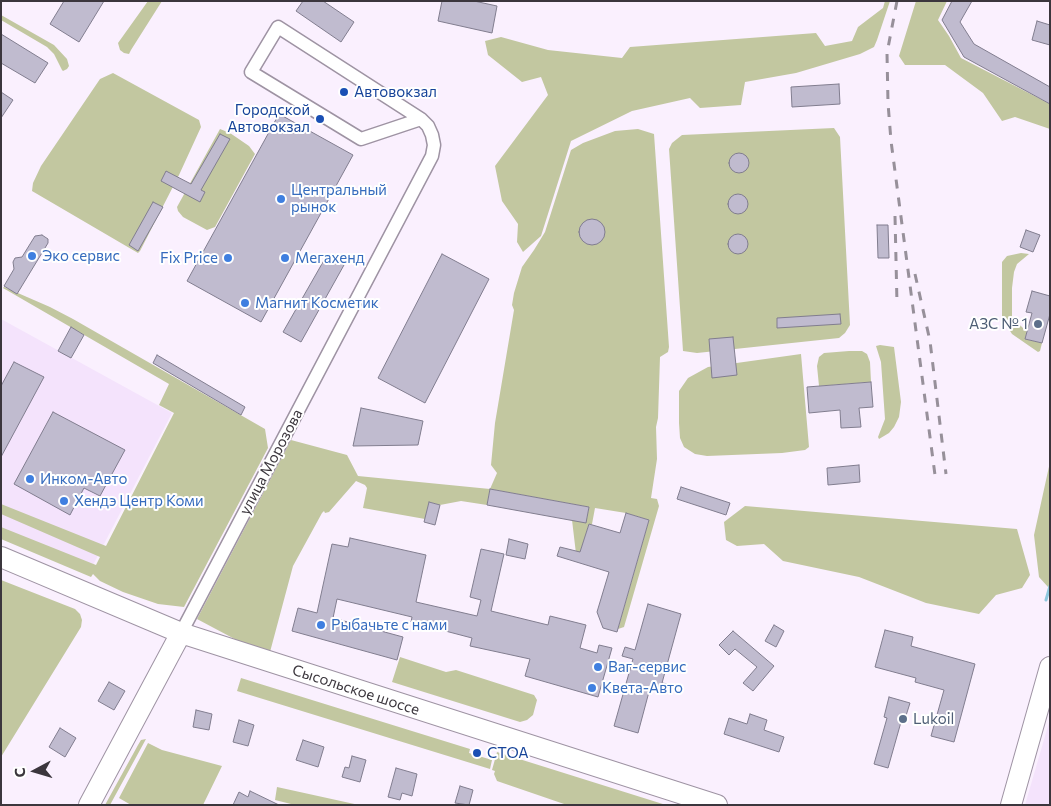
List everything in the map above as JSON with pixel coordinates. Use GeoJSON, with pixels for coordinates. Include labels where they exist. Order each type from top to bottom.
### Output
{"type":"FeatureCollection","features":[{"type":"Feature","properties":{"kind":"main road","name":"Сысольское шоссе"},"geometry":{"type":"LineString","coordinates":[[1,557],[181,633],[717,805]]}},
{"type":"Feature","properties":{"kind":"main road","name":"улица Морозова"},"geometry":{"type":"LineString","coordinates":[[89,805],[181,633]]}},
{"type":"Feature","properties":{"kind":"main road"},"geometry":{"type":"LineString","coordinates":[[1011,805],[1050,668]]}},
{"type":"Feature","properties":{"kind":"street"},"geometry":{"type":"LineString","coordinates":[[278,27],[421,119],[361,139],[251,72],[278,27]]}},
{"type":"Feature","properties":{"kind":"street","name":"улица Морозова"},"geometry":{"type":"LineString","coordinates":[[181,633],[432,156],[434,145],[432,135],[428,126],[421,119]]}},
{"type":"Feature","properties":{"kind":"shaded area"},"geometry":{"type":"Polygon","coordinates":[[[1,319],[172,413],[91,569],[1,532],[1,319]]]}},
{"type":"Feature","properties":{"kind":"shaded area"},"geometry":{"type":"Polygon","coordinates":[[[1050,719],[1050,805],[1025,805],[1050,719]]]}},
{"type":"Feature","properties":{"kind":"green space"},"geometry":{"type":"Polygon","coordinates":[[[148,1],[162,1],[129,54],[124,53],[120,50],[118,43],[148,1]]]}},
{"type":"Feature","properties":{"kind":"green space"},"geometry":{"type":"Polygon","coordinates":[[[885,1],[890,1],[874,47],[860,54],[796,73],[745,82],[741,105],[700,108],[690,98],[632,111],[571,141],[541,236],[523,252],[517,242],[518,224],[502,201],[495,166],[548,95],[541,77],[522,82],[488,55],[485,41],[501,37],[548,50],[622,58],[630,47],[816,33],[825,46],[852,41],[858,27],[883,8],[885,1]]]}},
{"type":"Feature","properties":{"kind":"green space"},"geometry":{"type":"Polygon","coordinates":[[[916,1],[947,1],[938,20],[961,58],[1050,104],[1050,129],[1015,117],[1002,121],[983,93],[945,65],[905,65],[899,56],[916,1]]]}},
{"type":"Feature","properties":{"kind":"green space"},"geometry":{"type":"Polygon","coordinates":[[[1,15],[54,45],[67,59],[69,66],[67,69],[62,70],[54,54],[47,47],[1,20],[1,15]]]}},
{"type":"Feature","properties":{"kind":"green space"},"geometry":{"type":"Polygon","coordinates":[[[113,73],[199,120],[201,127],[179,175],[138,253],[32,191],[33,183],[41,166],[100,79],[113,73]]]}},
{"type":"Feature","properties":{"kind":"green space"},"geometry":{"type":"Polygon","coordinates":[[[834,128],[840,137],[850,325],[845,333],[839,338],[697,353],[683,351],[669,149],[672,143],[682,135],[834,128]]]}},
{"type":"Feature","properties":{"kind":"green space"},"geometry":{"type":"Polygon","coordinates":[[[220,129],[230,133],[249,146],[255,154],[215,227],[207,230],[183,217],[177,207],[220,129]]]}},
{"type":"Feature","properties":{"kind":"green space"},"geometry":{"type":"Polygon","coordinates":[[[638,129],[654,134],[669,347],[668,352],[660,357],[656,427],[657,459],[651,498],[657,499],[659,506],[624,627],[618,629],[649,520],[626,513],[595,508],[592,524],[589,524],[577,562],[572,520],[583,517],[587,518],[589,507],[490,489],[497,473],[491,465],[495,423],[514,310],[512,305],[514,293],[522,267],[545,232],[571,150],[583,143],[615,131],[638,129]]]}},
{"type":"Feature","properties":{"kind":"green space"},"geometry":{"type":"Polygon","coordinates":[[[1021,253],[1029,254],[1017,264],[1014,272],[1012,317],[1027,332],[1025,339],[1042,343],[1038,352],[1012,334],[1002,318],[1002,262],[1007,256],[1021,253]]]}},
{"type":"Feature","properties":{"kind":"green space"},"geometry":{"type":"Polygon","coordinates":[[[4,287],[73,319],[265,429],[268,448],[184,607],[158,604],[123,592],[100,581],[93,574],[91,577],[1,539],[1,527],[96,565],[100,557],[1,514],[1,504],[106,546],[174,413],[159,405],[169,384],[4,287]]]}},
{"type":"Feature","properties":{"kind":"green space"},"geometry":{"type":"Polygon","coordinates":[[[876,346],[894,347],[901,402],[899,417],[894,427],[889,433],[879,439],[878,437],[885,419],[881,362],[876,346]]]}},
{"type":"Feature","properties":{"kind":"green space"},"geometry":{"type":"Polygon","coordinates":[[[862,351],[867,354],[870,362],[871,382],[819,386],[817,366],[819,357],[824,353],[862,351]]]}},
{"type":"Feature","properties":{"kind":"green space"},"geometry":{"type":"Polygon","coordinates":[[[801,354],[809,447],[805,450],[782,453],[707,456],[695,454],[684,447],[680,438],[679,391],[688,378],[708,367],[801,354]]]}},
{"type":"Feature","properties":{"kind":"green space"},"geometry":{"type":"Polygon","coordinates":[[[291,440],[347,455],[358,476],[490,489],[487,505],[461,501],[440,505],[429,502],[425,519],[363,508],[367,488],[356,481],[329,512],[325,513],[324,511],[322,513],[293,566],[270,652],[244,644],[197,619],[291,440]]]}},
{"type":"Feature","properties":{"kind":"green space"},"geometry":{"type":"Polygon","coordinates":[[[1050,462],[1050,586],[1048,587],[1039,577],[1034,535],[1050,462]]]}},
{"type":"Feature","properties":{"kind":"green space"},"geometry":{"type":"Polygon","coordinates":[[[745,506],[1017,529],[1030,575],[1022,588],[996,595],[979,614],[926,603],[859,577],[783,561],[764,544],[737,546],[726,540],[724,522],[745,506]]]}},
{"type":"Feature","properties":{"kind":"green space"},"geometry":{"type":"Polygon","coordinates":[[[1,580],[75,609],[80,614],[82,620],[81,627],[1,757],[1,580]]]}},
{"type":"Feature","properties":{"kind":"green space"},"geometry":{"type":"Polygon","coordinates":[[[400,657],[446,672],[456,670],[534,695],[537,700],[533,715],[527,720],[520,722],[392,682],[400,657]]]}},
{"type":"Feature","properties":{"kind":"green space"},"geometry":{"type":"Polygon","coordinates":[[[241,678],[470,749],[469,753],[492,760],[490,769],[237,691],[241,678]]]}},
{"type":"Feature","properties":{"kind":"green space"},"geometry":{"type":"Polygon","coordinates":[[[146,739],[110,805],[105,805],[141,740],[146,739]]]}},
{"type":"Feature","properties":{"kind":"green space"},"geometry":{"type":"Polygon","coordinates":[[[148,743],[162,750],[222,766],[203,805],[131,805],[119,798],[148,743]]]}},
{"type":"Feature","properties":{"kind":"green space"},"geometry":{"type":"Polygon","coordinates":[[[497,752],[666,805],[567,805],[497,781],[494,774],[495,771],[492,770],[497,752]]]}},
{"type":"Feature","properties":{"kind":"green space"},"geometry":{"type":"Polygon","coordinates":[[[277,787],[359,805],[295,805],[275,800],[277,787]]]}},
{"type":"Feature","properties":{"kind":"building"},"geometry":{"type":"Polygon","coordinates":[[[64,1],[104,1],[79,42],[50,24],[64,1]]]}},
{"type":"Feature","properties":{"kind":"building"},"geometry":{"type":"Polygon","coordinates":[[[303,1],[323,1],[354,22],[341,42],[296,11],[303,1]]]}},
{"type":"Feature","properties":{"kind":"building"},"geometry":{"type":"Polygon","coordinates":[[[442,1],[474,1],[497,6],[492,33],[438,21],[442,1]]]}},
{"type":"Feature","properties":{"kind":"building"},"geometry":{"type":"Polygon","coordinates":[[[952,1],[972,1],[960,22],[974,44],[1050,87],[1050,104],[964,57],[942,20],[952,1]]]}},
{"type":"Feature","properties":{"kind":"building"},"geometry":{"type":"Polygon","coordinates":[[[1037,21],[1050,25],[1050,45],[1032,40],[1037,21]]]}},
{"type":"Feature","properties":{"kind":"building"},"geometry":{"type":"Polygon","coordinates":[[[1,34],[48,63],[35,83],[1,63],[1,34]]]}},
{"type":"Feature","properties":{"kind":"building"},"geometry":{"type":"Polygon","coordinates":[[[839,84],[840,104],[792,107],[791,87],[839,84]]]}},
{"type":"Feature","properties":{"kind":"building"},"geometry":{"type":"Polygon","coordinates":[[[1,92],[13,100],[1,118],[1,92]]]}},
{"type":"Feature","properties":{"kind":"building","name":"Центральный рынок"},"geometry":{"type":"Polygon","coordinates":[[[279,114],[353,155],[261,322],[187,281],[279,114]]]}},
{"type":"Feature","properties":{"kind":"building"},"geometry":{"type":"Polygon","coordinates":[[[220,134],[230,139],[201,190],[205,192],[200,202],[161,181],[166,171],[191,184],[220,134]]]}},
{"type":"Feature","properties":{"kind":"building"},"geometry":{"type":"Polygon","coordinates":[[[739,153],[746,156],[749,163],[746,170],[739,173],[732,170],[729,163],[732,156],[739,153]]]}},
{"type":"Feature","properties":{"kind":"building"},"geometry":{"type":"Polygon","coordinates":[[[738,194],[745,197],[748,204],[745,211],[738,214],[731,211],[728,204],[731,197],[738,194]]]}},
{"type":"Feature","properties":{"kind":"building"},"geometry":{"type":"Polygon","coordinates":[[[153,202],[163,207],[138,251],[129,245],[153,202]]]}},
{"type":"Feature","properties":{"kind":"building"},"geometry":{"type":"Polygon","coordinates":[[[592,219],[601,223],[605,232],[601,241],[592,245],[583,241],[579,232],[583,223],[592,219]]]}},
{"type":"Feature","properties":{"kind":"building"},"geometry":{"type":"Polygon","coordinates":[[[877,225],[888,225],[889,258],[878,258],[877,225]]]}},
{"type":"Feature","properties":{"kind":"building"},"geometry":{"type":"Polygon","coordinates":[[[1026,230],[1040,235],[1033,252],[1020,247],[1026,230]]]}},
{"type":"Feature","properties":{"kind":"building"},"geometry":{"type":"Polygon","coordinates":[[[738,234],[745,237],[748,244],[745,251],[738,254],[731,251],[728,244],[731,237],[738,234]]]}},
{"type":"Feature","properties":{"kind":"building"},"geometry":{"type":"Polygon","coordinates":[[[42,235],[48,239],[48,243],[17,294],[4,286],[14,269],[13,262],[15,258],[22,257],[35,236],[42,235]]]}},
{"type":"Feature","properties":{"kind":"building"},"geometry":{"type":"Polygon","coordinates":[[[442,254],[489,279],[425,403],[378,378],[442,254]]]}},
{"type":"Feature","properties":{"kind":"building"},"geometry":{"type":"Polygon","coordinates":[[[327,255],[344,265],[301,342],[283,332],[327,255]]]}},
{"type":"Feature","properties":{"kind":"building","name":"АЗС № 1"},"geometry":{"type":"Polygon","coordinates":[[[1032,291],[1050,296],[1050,314],[1042,343],[1025,339],[1032,313],[1026,312],[1032,291]]]}},
{"type":"Feature","properties":{"kind":"building"},"geometry":{"type":"Polygon","coordinates":[[[840,314],[841,324],[777,328],[777,318],[840,314]]]}},
{"type":"Feature","properties":{"kind":"building"},"geometry":{"type":"Polygon","coordinates":[[[71,327],[84,335],[71,358],[58,351],[71,327]]]}},
{"type":"Feature","properties":{"kind":"building"},"geometry":{"type":"Polygon","coordinates":[[[733,337],[737,375],[712,378],[709,339],[733,337]]]}},
{"type":"Feature","properties":{"kind":"building"},"geometry":{"type":"Polygon","coordinates":[[[157,355],[245,407],[241,415],[153,363],[157,355]]]}},
{"type":"Feature","properties":{"kind":"building"},"geometry":{"type":"Polygon","coordinates":[[[14,362],[44,377],[1,457],[1,386],[14,362]]]}},
{"type":"Feature","properties":{"kind":"building"},"geometry":{"type":"Polygon","coordinates":[[[871,382],[873,407],[859,408],[861,427],[841,428],[840,410],[809,413],[807,387],[871,382]]]}},
{"type":"Feature","properties":{"kind":"building"},"geometry":{"type":"Polygon","coordinates":[[[361,408],[423,421],[418,445],[353,446],[361,408]]]}},
{"type":"Feature","properties":{"kind":"building"},"geometry":{"type":"Polygon","coordinates":[[[53,412],[125,450],[100,496],[84,488],[70,515],[14,484],[53,412]]]}},
{"type":"Feature","properties":{"kind":"building"},"geometry":{"type":"Polygon","coordinates":[[[859,465],[860,482],[828,485],[827,468],[859,465]]]}},
{"type":"Feature","properties":{"kind":"building"},"geometry":{"type":"Polygon","coordinates":[[[681,487],[730,503],[726,515],[677,499],[681,487]]]}},
{"type":"Feature","properties":{"kind":"building"},"geometry":{"type":"Polygon","coordinates":[[[490,489],[589,507],[586,523],[487,505],[490,489]]]}},
{"type":"Feature","properties":{"kind":"building"},"geometry":{"type":"Polygon","coordinates":[[[429,502],[440,505],[435,525],[424,522],[429,502]]]}},
{"type":"Feature","properties":{"kind":"building"},"geometry":{"type":"Polygon","coordinates":[[[626,513],[649,520],[617,632],[603,628],[597,612],[609,572],[557,556],[560,547],[580,552],[589,524],[620,533],[626,513]]]}},
{"type":"Feature","properties":{"kind":"building"},"geometry":{"type":"Polygon","coordinates":[[[350,538],[426,555],[416,602],[477,616],[481,600],[470,597],[481,549],[504,554],[491,611],[548,625],[550,616],[586,625],[580,648],[597,653],[599,645],[612,648],[598,697],[525,676],[530,659],[470,646],[472,638],[411,622],[412,617],[337,599],[333,618],[403,637],[397,660],[292,631],[298,608],[317,613],[332,544],[348,547],[350,538]]]}},
{"type":"Feature","properties":{"kind":"building"},"geometry":{"type":"Polygon","coordinates":[[[509,539],[528,544],[525,559],[506,555],[509,539]]]}},
{"type":"Feature","properties":{"kind":"building"},"geometry":{"type":"Polygon","coordinates":[[[648,604],[681,614],[662,683],[668,684],[666,692],[650,688],[638,733],[614,726],[633,659],[622,656],[625,647],[635,650],[648,604]]]}},
{"type":"Feature","properties":{"kind":"building"},"geometry":{"type":"Polygon","coordinates":[[[774,625],[784,631],[776,647],[765,641],[774,625]]]}},
{"type":"Feature","properties":{"kind":"building"},"geometry":{"type":"Polygon","coordinates":[[[885,630],[913,637],[911,646],[975,664],[954,742],[931,736],[944,690],[915,682],[916,678],[875,667],[885,630]]]}},
{"type":"Feature","properties":{"kind":"building"},"geometry":{"type":"Polygon","coordinates":[[[733,631],[774,666],[753,691],[743,683],[757,667],[735,649],[729,655],[719,645],[733,631]]]}},
{"type":"Feature","properties":{"kind":"building"},"geometry":{"type":"Polygon","coordinates":[[[109,682],[125,691],[114,710],[98,701],[109,682]]]}},
{"type":"Feature","properties":{"kind":"building"},"geometry":{"type":"Polygon","coordinates":[[[889,697],[910,703],[904,722],[901,722],[888,768],[874,764],[887,718],[884,717],[889,697]]]}},
{"type":"Feature","properties":{"kind":"building"},"geometry":{"type":"Polygon","coordinates":[[[196,710],[212,714],[209,730],[193,727],[196,710]]]}},
{"type":"Feature","properties":{"kind":"building"},"geometry":{"type":"Polygon","coordinates":[[[750,714],[767,720],[764,730],[784,737],[779,752],[724,734],[729,718],[747,724],[750,714]]]}},
{"type":"Feature","properties":{"kind":"building"},"geometry":{"type":"Polygon","coordinates":[[[239,720],[254,725],[248,746],[233,742],[239,720]]]}},
{"type":"Feature","properties":{"kind":"building"},"geometry":{"type":"Polygon","coordinates":[[[60,728],[76,738],[65,757],[49,747],[60,728]]]}},
{"type":"Feature","properties":{"kind":"building"},"geometry":{"type":"Polygon","coordinates":[[[303,740],[324,747],[318,767],[296,760],[303,740]]]}},
{"type":"Feature","properties":{"kind":"building"},"geometry":{"type":"Polygon","coordinates":[[[352,756],[366,760],[360,782],[342,777],[345,767],[349,768],[352,756]]]}},
{"type":"Feature","properties":{"kind":"building"},"geometry":{"type":"Polygon","coordinates":[[[396,768],[417,774],[412,796],[402,793],[400,800],[388,797],[396,768]]]}},
{"type":"Feature","properties":{"kind":"building"},"geometry":{"type":"Polygon","coordinates":[[[460,786],[473,790],[469,805],[455,803],[460,786]]]}},
{"type":"Feature","properties":{"kind":"building"},"geometry":{"type":"Polygon","coordinates":[[[250,791],[279,805],[233,805],[239,792],[248,797],[250,791]]]}},
{"type":"Feature","properties":{"kind":"waterway"},"geometry":{"type":"LineString","coordinates":[[1046,600],[1050,586]]}},
{"type":"Feature","properties":{"kind":"railway"},"geometry":{"type":"LineString","coordinates":[[897,1],[887,53],[891,141],[935,475]]}},
{"type":"Feature","properties":{"kind":"railway"},"geometry":{"type":"LineString","coordinates":[[895,216],[897,304]]}},
{"type":"Feature","properties":{"kind":"railway"},"geometry":{"type":"LineString","coordinates":[[915,274],[930,341],[946,474]]}},
{"type":"Feature","properties":{"kind":"place","name":"Автовокзал"},"geometry":{"type":"Point","coordinates":[344,92]}},
{"type":"Feature","properties":{"kind":"place","name":"Городской Автовокзал"},"geometry":{"type":"Point","coordinates":[320,119]}},
{"type":"Feature","properties":{"kind":"place","name":"Центральный рынок"},"geometry":{"type":"Point","coordinates":[281,199]}},
{"type":"Feature","properties":{"kind":"place","name":"Эко сервис"},"geometry":{"type":"Point","coordinates":[32,256]}},
{"type":"Feature","properties":{"kind":"place","name":"Fix Price"},"geometry":{"type":"Point","coordinates":[228,258]}},
{"type":"Feature","properties":{"kind":"place","name":"Мегахенд"},"geometry":{"type":"Point","coordinates":[285,258]}},
{"type":"Feature","properties":{"kind":"place","name":"Магнит Косметик"},"geometry":{"type":"Point","coordinates":[245,303]}},
{"type":"Feature","properties":{"kind":"place","name":"АЗС № 1"},"geometry":{"type":"Point","coordinates":[1038,324]}},
{"type":"Feature","properties":{"kind":"place","name":"Инком-Авто"},"geometry":{"type":"Point","coordinates":[30,479]}},
{"type":"Feature","properties":{"kind":"place","name":"Хендэ Центр Коми"},"geometry":{"type":"Point","coordinates":[64,501]}},
{"type":"Feature","properties":{"kind":"place","name":"Рыбачьте с нами"},"geometry":{"type":"Point","coordinates":[321,625]}},
{"type":"Feature","properties":{"kind":"place","name":"Ваг-сервис"},"geometry":{"type":"Point","coordinates":[598,667]}},
{"type":"Feature","properties":{"kind":"place","name":"Квета-Авто"},"geometry":{"type":"Point","coordinates":[592,688]}},
{"type":"Feature","properties":{"kind":"place","name":"Lukoil"},"geometry":{"type":"Point","coordinates":[903,719]}},
{"type":"Feature","properties":{"kind":"place","name":"СТОА"},"geometry":{"type":"Point","coordinates":[477,753]}}]}
